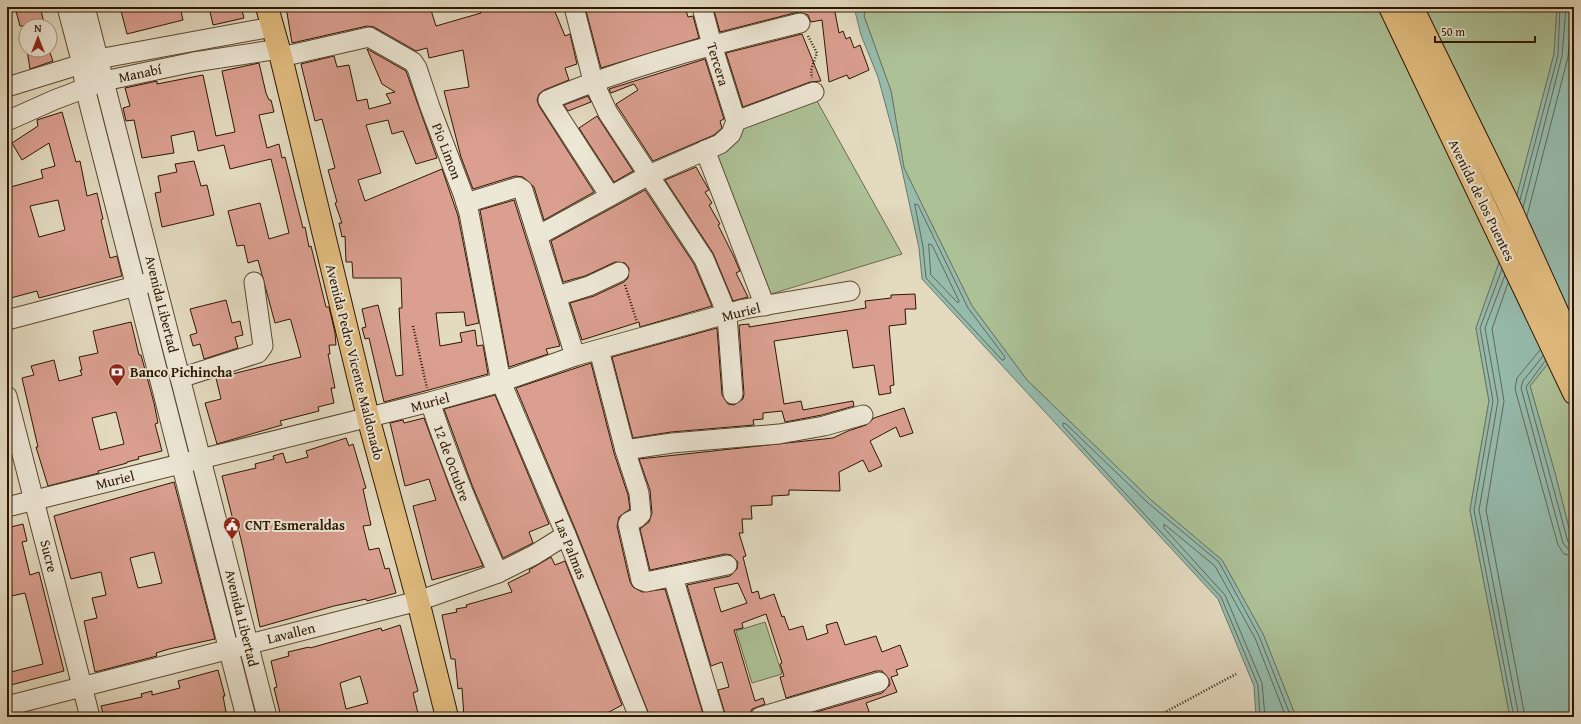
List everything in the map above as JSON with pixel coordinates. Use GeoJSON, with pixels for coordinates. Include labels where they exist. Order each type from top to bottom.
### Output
{"type":"FeatureCollection","features":[{"type":"Feature","properties":{"kind":"main road","name":"Avenida de los Puentes"},"geometry":{"type":"LineString","coordinates":[[1390,7],[1419,45],[1508,203],[1574,349]]}},
{"type":"Feature","properties":{"kind":"main road","name":"Avenida de los Puentes"},"geometry":{"type":"LineString","coordinates":[[1412,7],[1419,45],[1574,393]]}},
{"type":"Feature","properties":{"kind":"main road","name":"Avenida Pedro Vicente Maldonado"},"geometry":{"type":"LineString","coordinates":[[270,17],[368,418],[418,601],[447,717]]}},
{"type":"Feature","properties":{"kind":"street","name":"Avenida Libertad"},"geometry":{"type":"LineString","coordinates":[[67,7],[90,62],[104,81],[267,717]]}},
{"type":"Feature","properties":{"kind":"street","name":"Avenida Libertad"},"geometry":{"type":"LineString","coordinates":[[85,7],[90,62],[85,88],[246,717]]}},
{"type":"Feature","properties":{"kind":"street"},"geometry":{"type":"LineString","coordinates":[[574,7],[593,81],[608,113],[704,259],[727,316],[733,394]]}},
{"type":"Feature","properties":{"kind":"street","name":"Tercera"},"geometry":{"type":"LineString","coordinates":[[702,7],[712,45],[736,121]]}},
{"type":"Feature","properties":{"kind":"street","name":"Manabí"},"geometry":{"type":"LineString","coordinates":[[7,87],[90,62],[270,17]]}},
{"type":"Feature","properties":{"kind":"street"},"geometry":{"type":"LineString","coordinates":[[610,196],[548,100],[593,81],[712,45],[800,23]]}},
{"type":"Feature","properties":{"kind":"street","name":"Pio Limon"},"geometry":{"type":"LineString","coordinates":[[280,53],[369,37],[413,62],[417,68],[466,203],[501,382]]}},
{"type":"Feature","properties":{"kind":"street","name":"Manabí"},"geometry":{"type":"LineString","coordinates":[[7,121],[104,81],[194,62],[280,53]]}},
{"type":"Feature","properties":{"kind":"street"},"geometry":{"type":"LineString","coordinates":[[539,235],[649,175],[720,144],[727,139],[736,121],[814,92]]}},
{"type":"Feature","properties":{"kind":"street"},"geometry":{"type":"LineString","coordinates":[[705,150],[765,306]]}},
{"type":"Feature","properties":{"kind":"street"},"geometry":{"type":"LineString","coordinates":[[466,203],[521,187],[524,190],[575,356]]}},
{"type":"Feature","properties":{"kind":"street"},"geometry":{"type":"LineString","coordinates":[[557,296],[589,286],[619,272]]}},
{"type":"Feature","properties":{"kind":"street"},"geometry":{"type":"LineString","coordinates":[[7,320],[156,280]]}},
{"type":"Feature","properties":{"kind":"street"},"geometry":{"type":"LineString","coordinates":[[180,378],[258,353],[263,346],[254,282]]}},
{"type":"Feature","properties":{"kind":"street","name":"Muriel"},"geometry":{"type":"LineString","coordinates":[[7,507],[430,402],[501,382],[575,356],[727,316],[744,309],[850,291]]}},
{"type":"Feature","properties":{"kind":"street"},"geometry":{"type":"LineString","coordinates":[[599,350],[625,450],[639,493],[641,509],[639,516],[628,524],[643,582],[673,578],[727,565]]}},
{"type":"Feature","properties":{"kind":"street","name":"Las Palmas"},"geometry":{"type":"LineString","coordinates":[[501,382],[566,535],[639,717]]}},
{"type":"Feature","properties":{"kind":"street","name":"Sucre"},"geometry":{"type":"LineString","coordinates":[[7,396],[90,717]]}},
{"type":"Feature","properties":{"kind":"street","name":"12 de Octubre"},"geometry":{"type":"LineString","coordinates":[[430,402],[449,460],[472,518],[498,573]]}},
{"type":"Feature","properties":{"kind":"street"},"geometry":{"type":"LineString","coordinates":[[625,450],[672,443],[779,434],[824,426],[863,415]]}},
{"type":"Feature","properties":{"kind":"street","name":"Lavallen"},"geometry":{"type":"LineString","coordinates":[[7,706],[83,688],[228,649],[418,601],[498,573],[566,535]]}},
{"type":"Feature","properties":{"kind":"street"},"geometry":{"type":"LineString","coordinates":[[673,578],[715,717]]}},
{"type":"Feature","properties":{"kind":"street"},"geometry":{"type":"LineString","coordinates":[[760,717],[879,682]]}},
{"type":"Feature","properties":{"kind":"path"},"geometry":{"type":"LineString","coordinates":[[800,23],[817,53],[811,70],[814,92]]}},
{"type":"Feature","properties":{"kind":"path"},"geometry":{"type":"LineString","coordinates":[[619,272],[643,338]]}},
{"type":"Feature","properties":{"kind":"path"},"geometry":{"type":"LineString","coordinates":[[413,326],[430,402]]}},
{"type":"Feature","properties":{"kind":"path"},"geometry":{"type":"LineString","coordinates":[[1156,717],[1236,674]]}},
{"type":"Feature","properties":{"kind":"shaded area"},"geometry":{"type":"Polygon","coordinates":[[[867,7],[1557,7],[1554,54],[1500,260],[1476,328],[1489,401],[1470,510],[1510,717],[1296,717],[1263,634],[1222,560],[1151,500],[1027,380],[972,306],[904,168],[891,91],[864,16],[867,7]]]}},
{"type":"Feature","properties":{"kind":"shaded area"},"geometry":{"type":"Polygon","coordinates":[[[817,101],[902,254],[771,294],[713,152],[744,126],[817,101]]]}},
{"type":"Feature","properties":{"kind":"shaded area"},"geometry":{"type":"Polygon","coordinates":[[[1574,303],[1574,548],[1555,473],[1530,386],[1558,351],[1574,303]]]}},
{"type":"Feature","properties":{"kind":"shaded area"},"geometry":{"type":"Polygon","coordinates":[[[765,622],[782,674],[752,683],[736,631],[765,622]]]}},
{"type":"Feature","properties":{"kind":"water"},"geometry":{"type":"Polygon","coordinates":[[[854,7],[867,7],[864,16],[891,91],[904,168],[972,306],[1027,380],[1151,500],[1222,560],[1263,634],[1296,717],[1256,717],[1254,686],[1218,599],[922,279],[919,248],[897,147],[878,77],[861,35],[854,7]]]}},
{"type":"Feature","properties":{"kind":"water"},"geometry":{"type":"Polygon","coordinates":[[[1557,7],[1574,7],[1574,303],[1558,351],[1530,386],[1555,473],[1574,548],[1574,717],[1510,717],[1470,510],[1489,401],[1476,328],[1500,260],[1554,54],[1557,7]]]}},
{"type":"Feature","properties":{"kind":"building"},"geometry":{"type":"Polygon","coordinates":[[[15,7],[40,7],[43,18],[18,18],[15,7]]]}},
{"type":"Feature","properties":{"kind":"building"},"geometry":{"type":"Polygon","coordinates":[[[120,7],[180,7],[183,20],[127,34],[120,7]]]}},
{"type":"Feature","properties":{"kind":"building"},"geometry":{"type":"Polygon","coordinates":[[[209,7],[241,7],[244,18],[213,25],[209,7]]]}},
{"type":"Feature","properties":{"kind":"building"},"geometry":{"type":"Polygon","coordinates":[[[286,7],[430,7],[436,26],[481,13],[480,11],[484,10],[483,7],[553,7],[565,36],[570,34],[577,64],[565,68],[569,80],[544,90],[539,94],[537,100],[539,106],[594,192],[544,220],[534,187],[523,177],[515,176],[473,189],[461,157],[444,91],[469,87],[463,50],[429,58],[427,48],[416,51],[374,27],[367,26],[292,43],[286,7]]]}},
{"type":"Feature","properties":{"kind":"building"},"geometry":{"type":"Polygon","coordinates":[[[585,7],[685,7],[688,17],[693,16],[699,38],[601,68],[585,7]]]}},
{"type":"Feature","properties":{"kind":"building"},"geometry":{"type":"Polygon","coordinates":[[[713,7],[834,7],[839,33],[843,31],[846,39],[850,37],[854,48],[860,45],[869,70],[849,79],[847,75],[829,82],[822,20],[811,22],[808,15],[798,12],[720,32],[713,7]]]}},
{"type":"Feature","properties":{"kind":"building"},"geometry":{"type":"Polygon","coordinates":[[[802,34],[821,81],[810,82],[743,107],[726,53],[802,34]]]}},
{"type":"Feature","properties":{"kind":"building"},"geometry":{"type":"Polygon","coordinates":[[[367,49],[406,71],[437,158],[416,164],[403,131],[392,134],[388,120],[366,125],[381,173],[358,180],[365,201],[442,169],[458,216],[479,323],[466,326],[464,312],[436,313],[440,346],[462,342],[460,333],[475,330],[477,346],[483,345],[488,374],[384,402],[369,338],[365,339],[362,328],[366,327],[362,309],[378,305],[396,376],[403,375],[399,308],[402,308],[401,278],[353,278],[352,262],[346,262],[345,236],[342,237],[339,223],[342,223],[335,203],[337,202],[328,170],[335,168],[322,119],[315,121],[301,64],[334,56],[337,67],[349,65],[357,101],[367,99],[369,109],[391,103],[386,94],[395,92],[382,84],[367,49]]]}},
{"type":"Feature","properties":{"kind":"building"},"geometry":{"type":"Polygon","coordinates":[[[28,58],[52,58],[53,61],[30,69],[28,58]]]}},
{"type":"Feature","properties":{"kind":"building"},"geometry":{"type":"Polygon","coordinates":[[[705,59],[724,119],[720,121],[722,128],[714,135],[653,161],[616,104],[638,90],[634,84],[611,93],[609,89],[705,59]]]}},
{"type":"Feature","properties":{"kind":"building"},"geometry":{"type":"Polygon","coordinates":[[[259,63],[266,93],[269,100],[271,100],[274,112],[259,115],[267,148],[279,144],[282,158],[285,157],[303,228],[305,227],[309,247],[311,246],[326,307],[329,307],[335,333],[336,345],[329,345],[330,354],[328,354],[335,388],[331,388],[334,403],[318,407],[319,411],[280,421],[282,425],[217,444],[205,403],[221,399],[216,378],[301,357],[290,319],[275,323],[258,260],[248,263],[244,245],[237,246],[228,211],[260,203],[269,239],[289,233],[271,159],[230,169],[224,145],[198,151],[194,131],[171,136],[174,153],[142,158],[134,120],[126,121],[123,108],[130,106],[125,88],[157,81],[157,84],[203,75],[216,136],[235,132],[222,71],[259,63]]]}},
{"type":"Feature","properties":{"kind":"building"},"geometry":{"type":"Polygon","coordinates":[[[588,96],[591,102],[568,111],[564,105],[588,96]]]}},
{"type":"Feature","properties":{"kind":"building"},"geometry":{"type":"Polygon","coordinates":[[[62,112],[76,162],[80,161],[87,196],[97,193],[103,219],[101,220],[110,258],[117,256],[122,276],[39,298],[37,291],[7,299],[7,188],[43,178],[41,170],[55,166],[49,143],[22,160],[12,143],[38,126],[37,120],[62,112]],[[58,200],[30,206],[39,237],[65,230],[58,200]]]}},
{"type":"Feature","properties":{"kind":"building"},"geometry":{"type":"Polygon","coordinates":[[[597,116],[633,171],[614,182],[579,128],[597,116]]]}},
{"type":"Feature","properties":{"kind":"building"},"geometry":{"type":"Polygon","coordinates":[[[194,161],[201,186],[207,185],[214,215],[162,227],[155,193],[161,192],[158,176],[177,172],[175,164],[194,161]]]}},
{"type":"Feature","properties":{"kind":"building"},"geometry":{"type":"Polygon","coordinates":[[[696,167],[709,190],[705,192],[712,203],[709,205],[720,224],[718,225],[740,271],[736,273],[748,297],[733,301],[713,253],[665,180],[696,167]]]}},
{"type":"Feature","properties":{"kind":"building"},"geometry":{"type":"Polygon","coordinates":[[[645,190],[694,264],[712,306],[640,327],[639,322],[582,340],[570,303],[594,296],[624,282],[628,278],[629,268],[625,263],[615,262],[585,276],[563,282],[551,241],[645,190]]]}},
{"type":"Feature","properties":{"kind":"building"},"geometry":{"type":"Polygon","coordinates":[[[514,200],[560,346],[546,349],[548,354],[509,367],[480,210],[514,200]]]}},
{"type":"Feature","properties":{"kind":"building"},"geometry":{"type":"Polygon","coordinates":[[[915,294],[916,309],[905,309],[906,324],[889,326],[894,385],[890,386],[891,393],[879,395],[874,365],[853,368],[847,330],[774,341],[784,404],[801,401],[803,410],[853,401],[854,406],[822,415],[785,422],[782,411],[763,413],[763,419],[753,420],[754,425],[671,432],[633,438],[612,357],[717,328],[722,395],[728,404],[734,405],[743,399],[744,394],[739,325],[749,324],[749,327],[866,308],[865,301],[891,298],[891,295],[915,294]]]}},
{"type":"Feature","properties":{"kind":"building"},"geometry":{"type":"Polygon","coordinates":[[[226,300],[232,323],[240,321],[243,335],[235,337],[238,348],[204,359],[200,344],[193,346],[190,335],[197,333],[190,309],[226,300]]]}},
{"type":"Feature","properties":{"kind":"building"},"geometry":{"type":"Polygon","coordinates":[[[131,322],[139,355],[141,355],[154,403],[158,423],[155,424],[162,451],[138,457],[139,459],[98,471],[99,473],[48,486],[36,447],[38,447],[22,378],[34,375],[31,366],[54,360],[59,381],[82,375],[79,357],[98,353],[93,331],[131,322]],[[116,412],[92,418],[100,450],[124,444],[116,412]]]}},
{"type":"Feature","properties":{"kind":"building"},"geometry":{"type":"Polygon","coordinates":[[[591,363],[614,453],[628,495],[630,509],[619,517],[617,526],[630,582],[633,587],[642,592],[665,589],[704,717],[650,717],[576,531],[516,388],[591,363]]]}},
{"type":"Feature","properties":{"kind":"building"},"geometry":{"type":"Polygon","coordinates":[[[495,395],[549,524],[529,532],[533,543],[503,558],[472,485],[444,409],[495,395]]]}},
{"type":"Feature","properties":{"kind":"building"},"geometry":{"type":"Polygon","coordinates":[[[904,408],[913,433],[900,437],[896,427],[870,441],[882,466],[869,472],[863,460],[839,472],[840,491],[789,490],[789,495],[772,496],[772,505],[751,506],[752,519],[742,519],[743,533],[739,533],[746,556],[743,557],[752,593],[758,591],[760,599],[774,594],[782,617],[784,616],[789,630],[803,626],[807,640],[828,633],[826,625],[837,622],[845,645],[876,636],[882,652],[900,645],[908,666],[896,670],[898,675],[891,677],[897,692],[866,703],[871,717],[799,717],[882,693],[890,685],[889,679],[882,671],[876,671],[786,698],[780,677],[784,676],[780,664],[782,663],[766,614],[742,623],[743,628],[734,630],[755,701],[763,698],[765,704],[752,709],[749,717],[726,717],[718,690],[729,687],[722,662],[711,666],[687,585],[730,576],[737,569],[738,562],[731,555],[725,554],[650,570],[640,529],[649,522],[652,513],[650,490],[639,459],[833,438],[866,425],[874,418],[904,408]],[[738,583],[714,588],[721,612],[747,603],[738,583]]]}},
{"type":"Feature","properties":{"kind":"building"},"geometry":{"type":"Polygon","coordinates":[[[424,418],[452,493],[483,566],[432,580],[413,506],[436,500],[429,479],[405,486],[390,423],[403,420],[404,423],[424,418]]]}},
{"type":"Feature","properties":{"kind":"building"},"geometry":{"type":"Polygon","coordinates":[[[346,438],[349,446],[353,444],[366,488],[363,489],[371,525],[363,526],[369,550],[379,548],[385,569],[389,568],[396,593],[367,601],[366,599],[334,606],[260,627],[237,523],[234,524],[222,476],[256,468],[255,464],[274,459],[273,456],[283,453],[286,463],[308,457],[306,451],[346,438]]]}},
{"type":"Feature","properties":{"kind":"building"},"geometry":{"type":"Polygon","coordinates":[[[174,482],[215,639],[169,649],[156,653],[157,656],[95,672],[84,621],[97,618],[92,598],[106,595],[101,572],[71,579],[54,516],[174,482]],[[154,552],[130,558],[138,588],[162,583],[154,552]]]}},
{"type":"Feature","properties":{"kind":"building"},"geometry":{"type":"Polygon","coordinates":[[[23,524],[27,541],[22,542],[30,575],[39,572],[64,671],[7,686],[7,673],[43,664],[25,593],[7,597],[7,528],[23,524]]]}},
{"type":"Feature","properties":{"kind":"building"},"geometry":{"type":"Polygon","coordinates":[[[551,557],[555,565],[565,561],[622,705],[600,717],[464,717],[462,688],[458,689],[455,659],[451,659],[442,615],[457,612],[456,609],[467,607],[466,605],[512,592],[508,583],[530,572],[529,570],[551,557]]]}},
{"type":"Feature","properties":{"kind":"building"},"geometry":{"type":"Polygon","coordinates":[[[400,625],[418,691],[413,693],[419,717],[281,717],[274,688],[277,687],[271,661],[289,656],[288,652],[310,648],[381,628],[382,631],[400,625]],[[360,676],[340,683],[346,709],[368,703],[360,676]]]}},
{"type":"Feature","properties":{"kind":"building"},"geometry":{"type":"Polygon","coordinates":[[[218,670],[225,696],[223,696],[226,712],[208,717],[104,717],[101,706],[142,697],[141,694],[152,691],[152,695],[180,688],[178,681],[218,670]]]}},
{"type":"Feature","properties":{"kind":"place","name":"Banco Pichincha"},"geometry":{"type":"Point","coordinates":[117,387]}},
{"type":"Feature","properties":{"kind":"place","name":"CNT Esmeraldas"},"geometry":{"type":"Point","coordinates":[232,540]}}]}
